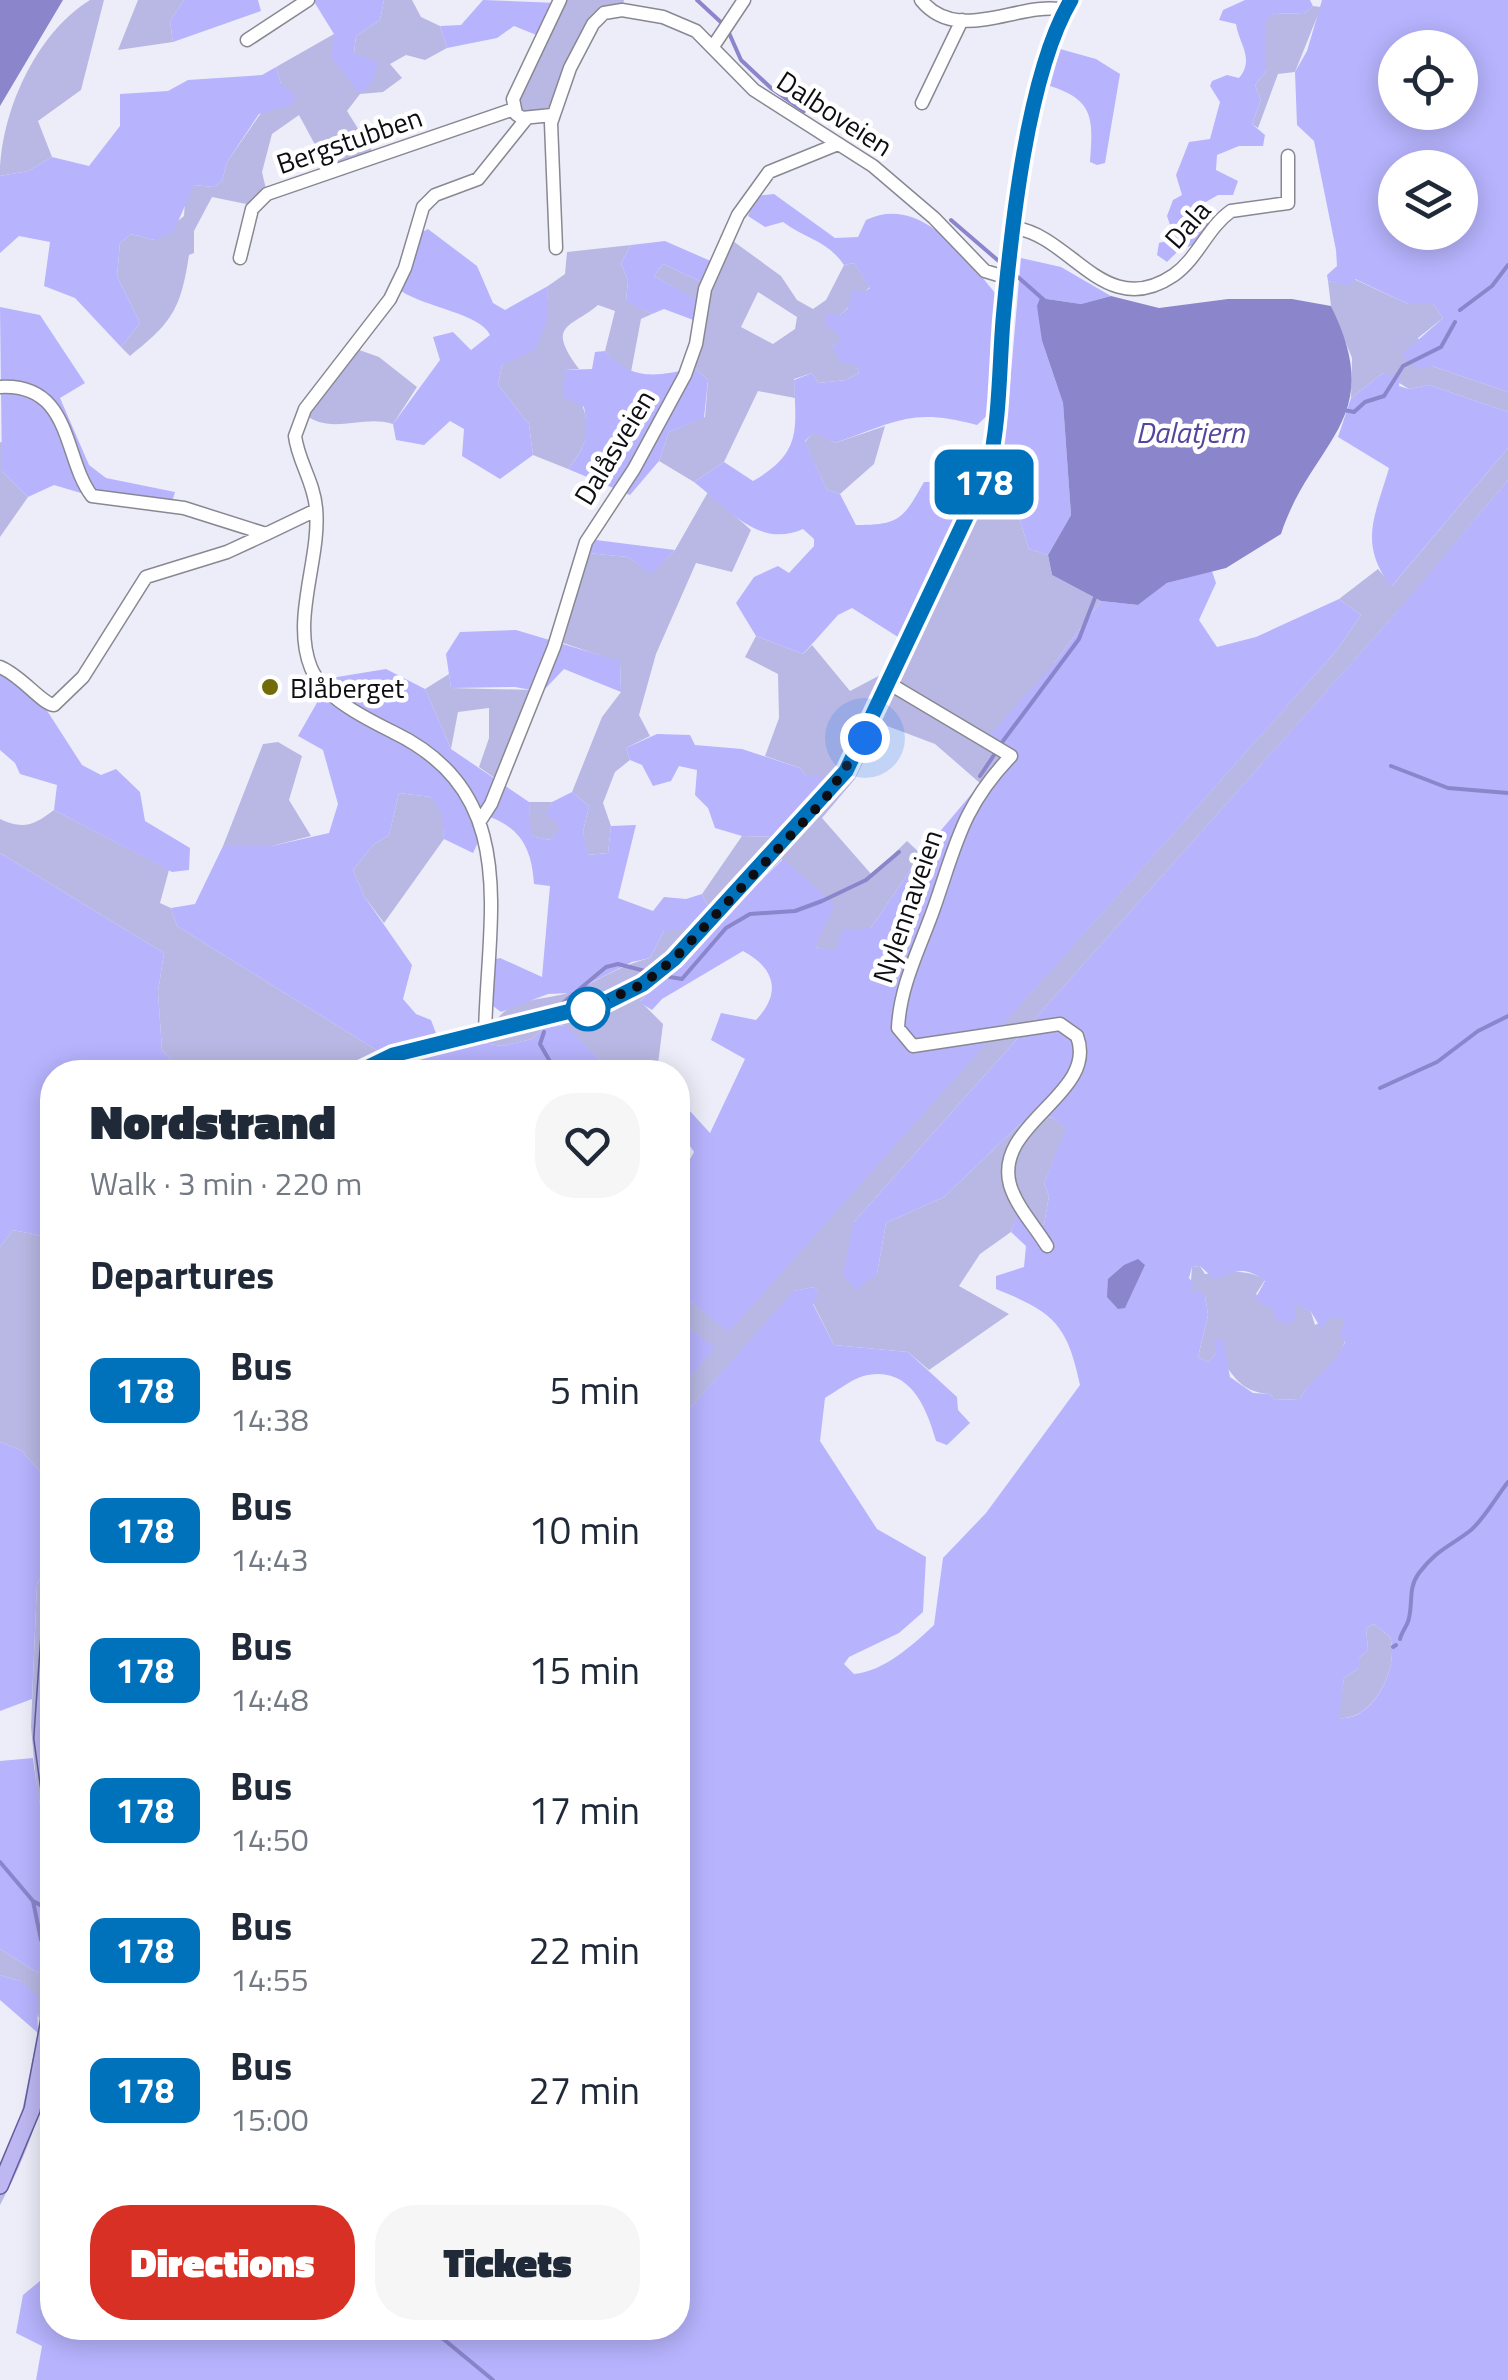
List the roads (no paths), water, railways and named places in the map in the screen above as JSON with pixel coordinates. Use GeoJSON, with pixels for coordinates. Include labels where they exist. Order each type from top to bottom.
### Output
{"type":"FeatureCollection","features":[{"type":"Feature","properties":{"kind":"main road"},"geometry":{"type":"LineString","coordinates":[[383,1060],[607,1002],[660,972],[836,786],[890,684],[988,471],[996,434],[1008,278],[1035,100],[1050,44],[1068,5]]}},
{"type":"Feature","properties":{"kind":"main road"},"geometry":{"type":"LineString","coordinates":[[0,2186],[32,2110],[40,2068]]}},
{"type":"Feature","properties":{"kind":"street"},"geometry":{"type":"LineString","coordinates":[[247,40],[308,0]]}},
{"type":"Feature","properties":{"kind":"street"},"geometry":{"type":"LineString","coordinates":[[526,119],[514,110],[514,91],[560,0]]}},
{"type":"Feature","properties":{"kind":"street"},"geometry":{"type":"LineString","coordinates":[[714,45],[744,0]]}},
{"type":"Feature","properties":{"kind":"street"},"geometry":{"type":"LineString","coordinates":[[922,0],[927,7],[962,20],[988,18],[1032,4],[1068,5]]}},
{"type":"Feature","properties":{"kind":"street","name":"Dalboveien"},"geometry":{"type":"LineString","coordinates":[[552,114],[575,56],[604,13],[622,10],[664,17],[696,31],[714,45],[754,90],[873,166],[934,218],[986,270],[1008,278]]}},
{"type":"Feature","properties":{"kind":"street"},"geometry":{"type":"LineString","coordinates":[[922,103],[962,20]]}},
{"type":"Feature","properties":{"kind":"street","name":"Bergstubben"},"geometry":{"type":"LineString","coordinates":[[240,258],[252,209],[267,194],[514,110]]}},
{"type":"Feature","properties":{"kind":"street"},"geometry":{"type":"LineString","coordinates":[[486,1034],[490,882],[480,821],[464,788],[437,756],[328,692],[312,670],[306,632],[316,510],[311,478],[296,445],[300,417],[390,299],[405,268],[422,207],[435,195],[478,179],[526,119],[552,114],[556,248]]}},
{"type":"Feature","properties":{"kind":"street","name":"Dalåsveien"},"geometry":{"type":"LineString","coordinates":[[480,821],[492,804],[536,694],[586,542],[628,480],[684,374],[696,344],[705,288],[729,231],[769,172],[838,144]]}},
{"type":"Feature","properties":{"kind":"street","name":"Dala"},"geometry":{"type":"LineString","coordinates":[[1015,228],[1038,237],[1102,280],[1142,288],[1182,269],[1231,211],[1284,204],[1290,196],[1288,156]]}},
{"type":"Feature","properties":{"kind":"street"},"geometry":{"type":"LineString","coordinates":[[0,387],[16,386],[53,408],[75,450],[83,485],[92,496],[184,508],[266,534]]}},
{"type":"Feature","properties":{"kind":"street"},"geometry":{"type":"LineString","coordinates":[[0,668],[22,678],[43,703],[54,705],[83,677],[146,578],[266,534],[316,510]]}},
{"type":"Feature","properties":{"kind":"street","name":"Nylennaveien"},"geometry":{"type":"LineString","coordinates":[[890,684],[1010,756],[976,796],[957,833],[908,972],[898,1028],[913,1046],[1060,1024],[1077,1036],[1080,1049],[1065,1087],[1016,1142],[1008,1157],[1014,1195],[1048,1246]]}},
{"type":"Feature","properties":{"kind":"water"},"geometry":{"type":"Polygon","coordinates":[[[0,0],[63,0],[0,106],[0,0]]]}},
{"type":"Feature","properties":{"kind":"water","name":"Dalatjern"},"geometry":{"type":"Polygon","coordinates":[[[1111,296],[1159,308],[1228,299],[1292,299],[1331,306],[1346,345],[1352,377],[1339,428],[1294,502],[1281,534],[1226,568],[1167,583],[1138,605],[1101,601],[1052,575],[1048,555],[1071,515],[1063,403],[1042,341],[1037,306],[1040,298],[1081,304],[1111,296]]]}},
{"type":"Feature","properties":{"kind":"water"},"geometry":{"type":"Polygon","coordinates":[[[1138,1259],[1145,1265],[1125,1308],[1118,1309],[1107,1297],[1108,1279],[1138,1259]]]}},
{"type":"Feature","properties":{"kind":"waterway"},"geometry":{"type":"LineString","coordinates":[[697,0],[724,25]]}},
{"type":"Feature","properties":{"kind":"waterway"},"geometry":{"type":"LineString","coordinates":[[729,33],[741,60],[804,111]]}},
{"type":"Feature","properties":{"kind":"waterway"},"geometry":{"type":"LineString","coordinates":[[951,220],[1001,263]]}},
{"type":"Feature","properties":{"kind":"waterway"},"geometry":{"type":"LineString","coordinates":[[1460,310],[1492,286],[1508,265]]}},
{"type":"Feature","properties":{"kind":"waterway"},"geometry":{"type":"LineString","coordinates":[[1018,277],[1044,300]]}},
{"type":"Feature","properties":{"kind":"waterway"},"geometry":{"type":"LineString","coordinates":[[1344,410],[1354,412],[1365,402],[1384,396],[1403,366],[1441,347],[1455,322]]}},
{"type":"Feature","properties":{"kind":"waterway"},"geometry":{"type":"LineString","coordinates":[[1000,745],[1079,639],[1096,595]]}},
{"type":"Feature","properties":{"kind":"waterway"},"geometry":{"type":"LineString","coordinates":[[980,776],[994,755]]}},
{"type":"Feature","properties":{"kind":"waterway"},"geometry":{"type":"LineString","coordinates":[[1391,766],[1448,788],[1508,793]]}},
{"type":"Feature","properties":{"kind":"waterway"},"geometry":{"type":"LineString","coordinates":[[670,977],[682,979],[726,928],[750,914],[795,911],[822,901],[866,880],[899,852]]}},
{"type":"Feature","properties":{"kind":"waterway"},"geometry":{"type":"LineString","coordinates":[[558,1007],[606,967],[618,964],[645,971]]}},
{"type":"Feature","properties":{"kind":"waterway"},"geometry":{"type":"LineString","coordinates":[[1380,1088],[1437,1062],[1478,1031],[1508,1016]]}},
{"type":"Feature","properties":{"kind":"waterway"},"geometry":{"type":"LineString","coordinates":[[544,1032],[540,1044],[549,1060]]}},
{"type":"Feature","properties":{"kind":"waterway"},"geometry":{"type":"LineString","coordinates":[[1400,1639],[1419,1573],[1438,1553],[1476,1525],[1508,1482]]}},
{"type":"Feature","properties":{"kind":"waterway"},"geometry":{"type":"LineString","coordinates":[[0,1862],[33,1901],[40,1935]]}},
{"type":"Feature","properties":{"kind":"waterway"},"geometry":{"type":"LineString","coordinates":[[35,1902],[40,1905]]}},
{"type":"Feature","properties":{"kind":"waterway"},"geometry":{"type":"LineString","coordinates":[[445,2340],[493,2380]]}},
{"type":"Feature","properties":{"kind":"place","name":"Blåberget"},"geometry":{"type":"Point","coordinates":[270,687]}}]}
